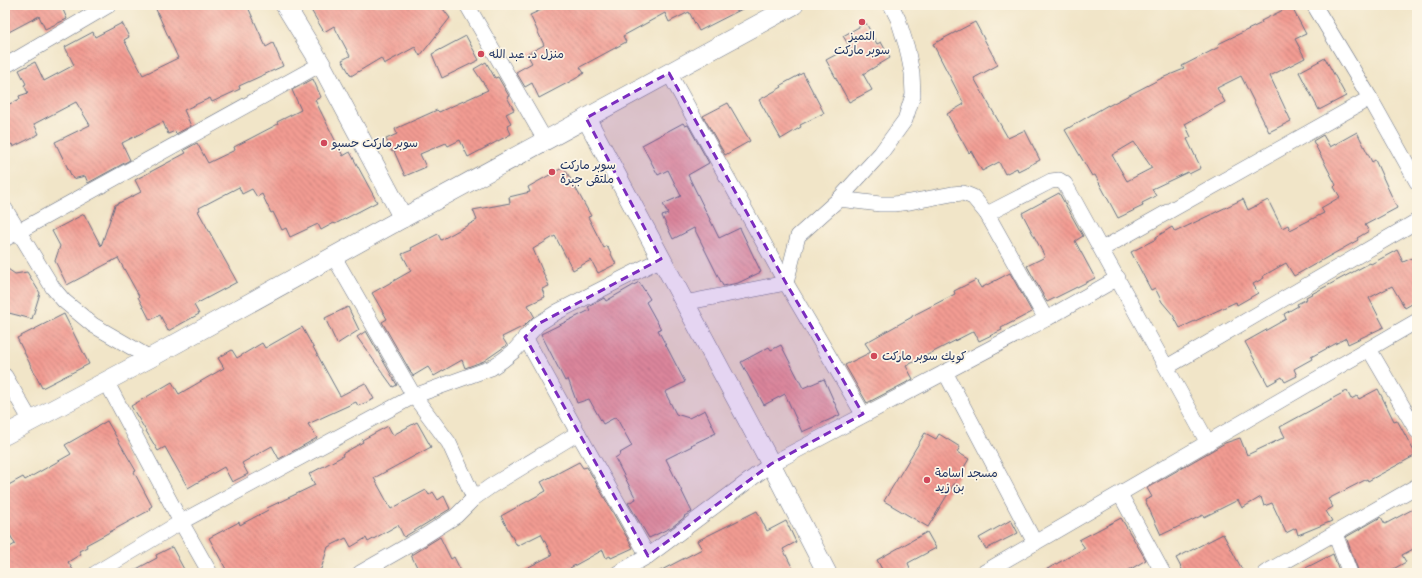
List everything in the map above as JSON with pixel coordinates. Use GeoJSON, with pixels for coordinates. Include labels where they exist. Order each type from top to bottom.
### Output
{"type":"FeatureCollection","features":[{"type":"Feature","properties":{"kind":"street"},"geometry":{"type":"LineString","coordinates":[[5,66],[109,5]]}},
{"type":"Feature","properties":{"kind":"street"},"geometry":{"type":"LineString","coordinates":[[285,5],[321,64],[403,218]]}},
{"type":"Feature","properties":{"kind":"street"},"geometry":{"type":"LineString","coordinates":[[467,5],[545,140]]}},
{"type":"Feature","properties":{"kind":"street"},"geometry":{"type":"LineString","coordinates":[[5,436],[794,5]]}},
{"type":"Feature","properties":{"kind":"street"},"geometry":{"type":"LineString","coordinates":[[786,283],[798,236],[839,199],[881,153],[904,120],[913,95],[912,73],[907,48],[898,19],[891,5]]}},
{"type":"Feature","properties":{"kind":"street"},"geometry":{"type":"LineString","coordinates":[[1314,5],[1370,98],[1417,182]]}},
{"type":"Feature","properties":{"kind":"street"},"geometry":{"type":"LineString","coordinates":[[12,235],[321,64]]}},
{"type":"Feature","properties":{"kind":"street"},"geometry":{"type":"LineString","coordinates":[[669,73],[786,283],[863,414]]}},
{"type":"Feature","properties":{"kind":"street"},"geometry":{"type":"LineString","coordinates":[[1102,249],[1370,98]]}},
{"type":"Feature","properties":{"kind":"street"},"geometry":{"type":"LineString","coordinates":[[586,118],[771,464],[827,573]]}},
{"type":"Feature","properties":{"kind":"street"},"geometry":{"type":"LineString","coordinates":[[987,214],[1051,181],[1059,180],[1065,184],[1208,443]]}},
{"type":"Feature","properties":{"kind":"street"},"geometry":{"type":"LineString","coordinates":[[839,199],[880,204],[894,204],[963,193],[973,197],[987,214],[1046,319]]}},
{"type":"Feature","properties":{"kind":"street"},"geometry":{"type":"LineString","coordinates":[[5,209],[12,235],[64,301],[93,325],[150,358]]}},
{"type":"Feature","properties":{"kind":"street"},"geometry":{"type":"LineString","coordinates":[[1167,367],[1417,221]]}},
{"type":"Feature","properties":{"kind":"street"},"geometry":{"type":"LineString","coordinates":[[334,257],[414,396],[449,443],[474,498]]}},
{"type":"Feature","properties":{"kind":"street"},"geometry":{"type":"LineString","coordinates":[[96,573],[181,522],[414,396],[491,368],[514,351],[538,324],[557,312],[661,259]]}},
{"type":"Feature","properties":{"kind":"street"},"geometry":{"type":"LineString","coordinates":[[618,573],[648,556],[771,464],[863,414],[1046,319],[1118,278]]}},
{"type":"Feature","properties":{"kind":"street"},"geometry":{"type":"LineString","coordinates":[[684,303],[786,283]]}},
{"type":"Feature","properties":{"kind":"street"},"geometry":{"type":"LineString","coordinates":[[983,573],[1417,321]]}},
{"type":"Feature","properties":{"kind":"street"},"geometry":{"type":"LineString","coordinates":[[525,337],[648,556]]}},
{"type":"Feature","properties":{"kind":"street"},"geometry":{"type":"LineString","coordinates":[[1369,349],[1417,431]]}},
{"type":"Feature","properties":{"kind":"street"},"geometry":{"type":"LineString","coordinates":[[945,372],[1035,543]]}},
{"type":"Feature","properties":{"kind":"street"},"geometry":{"type":"LineString","coordinates":[[5,376],[31,421]]}},
{"type":"Feature","properties":{"kind":"street"},"geometry":{"type":"LineString","coordinates":[[106,381],[181,522],[210,573]]}},
{"type":"Feature","properties":{"kind":"street"},"geometry":{"type":"LineString","coordinates":[[360,573],[423,537],[456,516],[474,498],[491,486],[578,433]]}},
{"type":"Feature","properties":{"kind":"street"},"geometry":{"type":"LineString","coordinates":[[1265,573],[1417,486]]}},
{"type":"Feature","properties":{"kind":"street"},"geometry":{"type":"LineString","coordinates":[[1120,494],[1162,573]]}},
{"type":"Feature","properties":{"kind":"street"},"geometry":{"type":"LineString","coordinates":[[1334,534],[1350,573]]}},
{"type":"Feature","properties":{"kind":"highlighted area"},"geometry":{"type":"Polygon","coordinates":[[[669,73],[786,283],[863,414],[771,464],[648,556],[525,337],[538,324],[661,259],[586,118],[669,73]]]}},
{"type":"Feature","properties":{"kind":"building"},"geometry":{"type":"Polygon","coordinates":[[[5,5],[61,5],[67,19],[45,29],[39,16],[5,34],[5,5]]]}},
{"type":"Feature","properties":{"kind":"building"},"geometry":{"type":"Polygon","coordinates":[[[154,5],[247,5],[266,47],[273,43],[283,66],[239,86],[240,89],[212,102],[210,98],[184,110],[191,126],[176,134],[175,131],[168,134],[163,122],[122,143],[130,160],[88,183],[85,176],[73,179],[55,142],[90,125],[76,102],[34,124],[39,134],[13,147],[12,144],[5,147],[5,106],[20,99],[19,96],[28,93],[24,85],[26,84],[19,70],[35,62],[44,81],[74,65],[65,47],[93,32],[95,37],[122,23],[129,37],[124,40],[143,75],[178,58],[154,5]]]}},
{"type":"Feature","properties":{"kind":"building"},"geometry":{"type":"Polygon","coordinates":[[[308,5],[440,5],[450,18],[420,56],[415,47],[384,64],[381,58],[351,76],[342,60],[350,56],[334,26],[324,32],[308,5]]]}},
{"type":"Feature","properties":{"kind":"building"},"geometry":{"type":"Polygon","coordinates":[[[552,5],[750,5],[699,31],[689,12],[669,22],[665,13],[623,36],[626,42],[580,67],[584,73],[539,98],[532,83],[525,87],[516,72],[532,63],[527,54],[544,45],[530,15],[552,5]]]}},
{"type":"Feature","properties":{"kind":"building"},"geometry":{"type":"Polygon","coordinates":[[[1291,6],[1306,34],[1295,39],[1305,58],[1270,76],[1291,121],[1269,132],[1241,76],[1217,88],[1225,102],[1185,124],[1191,137],[1187,139],[1201,168],[1189,174],[1188,172],[1152,189],[1156,196],[1142,203],[1143,206],[1118,218],[1095,175],[1092,176],[1065,130],[1108,105],[1162,78],[1184,69],[1182,66],[1219,47],[1218,44],[1262,23],[1261,21],[1291,6]],[[1134,142],[1112,155],[1127,181],[1152,168],[1134,142]]]}},
{"type":"Feature","properties":{"kind":"building"},"geometry":{"type":"Polygon","coordinates":[[[975,22],[998,65],[974,78],[1008,138],[1025,130],[1040,160],[1018,171],[1017,168],[1005,174],[999,162],[982,171],[971,151],[969,153],[947,114],[964,104],[933,44],[975,22]]]}},
{"type":"Feature","properties":{"kind":"building"},"geometry":{"type":"Polygon","coordinates":[[[866,23],[877,44],[881,42],[890,58],[863,74],[872,90],[849,102],[826,60],[850,47],[843,36],[866,23]]]}},
{"type":"Feature","properties":{"kind":"building"},"geometry":{"type":"Polygon","coordinates":[[[466,36],[479,60],[442,78],[432,54],[466,36]]]}},
{"type":"Feature","properties":{"kind":"building"},"geometry":{"type":"Polygon","coordinates":[[[1325,58],[1346,96],[1319,110],[1299,72],[1325,58]]]}},
{"type":"Feature","properties":{"kind":"building"},"geometry":{"type":"Polygon","coordinates":[[[486,62],[495,78],[498,77],[509,96],[507,97],[514,110],[506,114],[511,123],[507,125],[511,134],[468,157],[460,140],[448,146],[446,143],[420,154],[426,167],[405,176],[394,151],[392,152],[386,139],[397,134],[395,129],[437,110],[439,112],[488,90],[474,69],[486,62]]]}},
{"type":"Feature","properties":{"kind":"building"},"geometry":{"type":"Polygon","coordinates":[[[803,73],[824,113],[800,125],[801,127],[781,139],[759,100],[782,87],[781,85],[803,73]]]}},
{"type":"Feature","properties":{"kind":"building"},"geometry":{"type":"Polygon","coordinates":[[[313,79],[321,97],[315,100],[343,156],[350,152],[377,202],[321,230],[318,224],[290,237],[286,228],[282,230],[273,212],[271,213],[262,194],[257,197],[252,189],[242,194],[239,187],[199,208],[200,210],[198,211],[237,282],[194,305],[199,314],[168,331],[160,315],[150,320],[138,297],[139,296],[118,258],[67,285],[55,261],[60,246],[52,231],[84,214],[101,246],[115,205],[141,192],[135,180],[186,153],[184,150],[197,143],[208,163],[235,150],[234,147],[301,110],[292,90],[313,79]]]}},
{"type":"Feature","properties":{"kind":"building"},"geometry":{"type":"Polygon","coordinates":[[[728,103],[750,141],[725,155],[703,116],[728,103]]]}},
{"type":"Feature","properties":{"kind":"building"},"geometry":{"type":"Polygon","coordinates":[[[683,123],[685,126],[688,125],[709,163],[688,175],[719,238],[740,228],[761,272],[738,283],[723,286],[694,228],[673,239],[662,216],[668,214],[663,204],[681,196],[668,170],[658,175],[642,145],[683,123]]]}},
{"type":"Feature","properties":{"kind":"building"},"geometry":{"type":"Polygon","coordinates":[[[1357,132],[1372,162],[1375,160],[1397,208],[1365,225],[1369,231],[1357,238],[1358,240],[1294,276],[1286,263],[1263,276],[1264,278],[1253,284],[1258,293],[1237,305],[1236,302],[1180,328],[1173,315],[1162,302],[1155,288],[1151,290],[1131,252],[1156,239],[1156,237],[1172,227],[1175,232],[1243,199],[1248,210],[1268,200],[1282,228],[1288,225],[1290,230],[1324,213],[1321,208],[1340,197],[1334,187],[1336,185],[1313,141],[1323,135],[1330,147],[1357,132]]]}},
{"type":"Feature","properties":{"kind":"building"},"geometry":{"type":"Polygon","coordinates":[[[564,167],[591,216],[588,217],[604,248],[607,246],[616,264],[598,273],[591,260],[573,270],[555,236],[533,249],[549,286],[542,289],[545,297],[528,305],[534,316],[524,326],[502,337],[507,345],[484,361],[465,368],[462,360],[434,376],[428,367],[413,376],[382,322],[387,319],[372,293],[411,271],[402,254],[412,250],[411,248],[438,234],[441,240],[477,220],[473,210],[510,203],[509,197],[530,192],[528,187],[564,167]]]}},
{"type":"Feature","properties":{"kind":"building"},"geometry":{"type":"Polygon","coordinates":[[[1059,193],[1083,236],[1075,241],[1095,278],[1047,302],[1027,266],[1045,257],[1022,213],[1059,193]]]}},
{"type":"Feature","properties":{"kind":"building"},"geometry":{"type":"Polygon","coordinates":[[[1397,250],[1403,262],[1417,256],[1417,301],[1405,308],[1392,286],[1369,298],[1384,327],[1348,344],[1346,338],[1311,357],[1312,359],[1294,369],[1297,376],[1285,382],[1282,377],[1268,385],[1245,342],[1286,319],[1284,314],[1298,306],[1297,304],[1307,299],[1306,297],[1397,250]]]}},
{"type":"Feature","properties":{"kind":"building"},"geometry":{"type":"Polygon","coordinates":[[[5,267],[15,274],[27,272],[40,293],[32,319],[5,312],[5,267]]]}},
{"type":"Feature","properties":{"kind":"building"},"geometry":{"type":"Polygon","coordinates":[[[1010,273],[1032,312],[1001,328],[1002,330],[979,341],[974,331],[906,366],[913,379],[867,403],[845,365],[871,352],[865,343],[912,316],[955,294],[954,291],[976,280],[981,288],[1010,273]]]}},
{"type":"Feature","properties":{"kind":"building"},"geometry":{"type":"Polygon","coordinates":[[[639,282],[650,299],[646,302],[661,329],[658,330],[685,382],[665,392],[676,414],[689,418],[705,410],[716,433],[666,459],[692,512],[684,516],[685,517],[672,527],[649,538],[628,503],[636,499],[615,458],[621,454],[620,453],[632,446],[616,417],[603,424],[589,399],[577,403],[568,379],[565,381],[541,334],[590,310],[588,307],[604,298],[606,301],[639,282]]]}},
{"type":"Feature","properties":{"kind":"building"},"geometry":{"type":"Polygon","coordinates":[[[348,307],[359,330],[337,344],[325,318],[348,307]]]}},
{"type":"Feature","properties":{"kind":"building"},"geometry":{"type":"Polygon","coordinates":[[[64,314],[89,364],[42,388],[17,338],[64,314]]]}},
{"type":"Feature","properties":{"kind":"building"},"geometry":{"type":"Polygon","coordinates":[[[302,327],[340,396],[365,383],[374,399],[358,406],[356,402],[308,424],[317,438],[279,459],[272,446],[242,463],[248,474],[232,482],[224,467],[188,488],[165,447],[158,451],[131,406],[172,382],[179,394],[224,368],[218,358],[232,350],[237,358],[262,343],[265,348],[302,327]]]}},
{"type":"Feature","properties":{"kind":"building"},"geometry":{"type":"Polygon","coordinates":[[[366,331],[397,385],[393,387],[357,337],[366,331]]]}},
{"type":"Feature","properties":{"kind":"building"},"geometry":{"type":"Polygon","coordinates":[[[781,345],[803,388],[824,379],[840,415],[802,432],[785,394],[764,405],[741,362],[769,347],[771,350],[781,345]]]}},
{"type":"Feature","properties":{"kind":"building"},"geometry":{"type":"Polygon","coordinates":[[[1378,389],[1394,421],[1397,420],[1416,455],[1368,481],[1367,479],[1328,499],[1333,507],[1326,511],[1332,521],[1298,535],[1296,528],[1286,533],[1272,503],[1264,506],[1261,497],[1242,508],[1238,500],[1204,517],[1203,515],[1161,535],[1145,500],[1152,497],[1147,488],[1225,443],[1240,438],[1247,455],[1285,437],[1280,427],[1337,396],[1347,391],[1351,399],[1357,396],[1359,399],[1378,389]]]}},
{"type":"Feature","properties":{"kind":"building"},"geometry":{"type":"Polygon","coordinates":[[[107,421],[136,471],[134,472],[152,506],[149,508],[150,510],[86,545],[87,547],[79,551],[81,554],[68,562],[75,573],[5,573],[5,550],[15,544],[5,526],[5,487],[23,477],[25,480],[71,454],[65,445],[107,421]]]}},
{"type":"Feature","properties":{"kind":"building"},"geometry":{"type":"Polygon","coordinates":[[[417,422],[431,447],[374,478],[391,509],[426,490],[429,495],[433,492],[438,500],[444,496],[450,509],[404,537],[398,525],[368,542],[366,538],[351,547],[346,538],[328,547],[321,569],[313,573],[228,573],[209,538],[239,522],[240,525],[268,510],[267,508],[315,485],[309,474],[343,456],[342,454],[363,442],[362,440],[388,426],[393,435],[417,422]]]}},
{"type":"Feature","properties":{"kind":"building","name":"مسجد اسامة بن زيد"},"geometry":{"type":"Polygon","coordinates":[[[925,433],[936,439],[939,434],[960,447],[957,452],[969,459],[928,527],[884,501],[925,433]]]}},
{"type":"Feature","properties":{"kind":"building"},"geometry":{"type":"Polygon","coordinates":[[[579,462],[583,468],[587,467],[633,548],[611,558],[610,556],[606,558],[603,550],[570,568],[573,573],[517,573],[552,555],[541,534],[517,546],[501,516],[546,491],[541,482],[579,462]]]}},
{"type":"Feature","properties":{"kind":"building"},"geometry":{"type":"Polygon","coordinates":[[[1417,507],[1417,547],[1402,555],[1406,562],[1386,573],[1359,573],[1346,537],[1381,517],[1385,524],[1417,507]]]}},
{"type":"Feature","properties":{"kind":"building"},"geometry":{"type":"Polygon","coordinates":[[[757,511],[767,531],[786,521],[796,542],[783,549],[795,573],[656,573],[702,549],[697,541],[757,511]]]}},
{"type":"Feature","properties":{"kind":"building"},"geometry":{"type":"Polygon","coordinates":[[[1121,518],[1146,560],[1124,573],[1040,573],[1085,548],[1079,540],[1121,518]]]}},
{"type":"Feature","properties":{"kind":"building"},"geometry":{"type":"Polygon","coordinates":[[[1011,520],[1018,533],[986,549],[979,538],[1011,520]]]}},
{"type":"Feature","properties":{"kind":"building"},"geometry":{"type":"Polygon","coordinates":[[[927,532],[936,548],[908,563],[910,568],[901,573],[884,573],[877,560],[927,532]]]}},
{"type":"Feature","properties":{"kind":"building"},"geometry":{"type":"Polygon","coordinates":[[[1223,534],[1244,573],[1184,573],[1176,558],[1223,534]]]}},
{"type":"Feature","properties":{"kind":"building"},"geometry":{"type":"Polygon","coordinates":[[[440,537],[451,559],[454,557],[462,573],[420,573],[411,555],[440,537]]]}},
{"type":"Feature","properties":{"kind":"building"},"geometry":{"type":"Polygon","coordinates":[[[172,547],[186,573],[129,573],[157,558],[156,555],[172,547]]]}},
{"type":"Feature","properties":{"kind":"building"},"geometry":{"type":"Polygon","coordinates":[[[1333,554],[1340,573],[1296,573],[1333,554]]]}},
{"type":"Feature","properties":{"kind":"place","name":"التميز سوبر ماركت"},"geometry":{"type":"Point","coordinates":[862,22]}},
{"type":"Feature","properties":{"kind":"place","name":"منزل د. عبد الله"},"geometry":{"type":"Point","coordinates":[481,54]}},
{"type":"Feature","properties":{"kind":"place","name":"سوبر ماركت حسبو"},"geometry":{"type":"Point","coordinates":[324,143]}},
{"type":"Feature","properties":{"kind":"place","name":"سوبر ماركت ملتقى جبرة"},"geometry":{"type":"Point","coordinates":[552,172]}},
{"type":"Feature","properties":{"kind":"place","name":"كويك سوبر ماركت"},"geometry":{"type":"Point","coordinates":[874,356]}},
{"type":"Feature","properties":{"kind":"place","name":"مسجد اسامة بن زيد"},"geometry":{"type":"Point","coordinates":[927,480]}}]}
